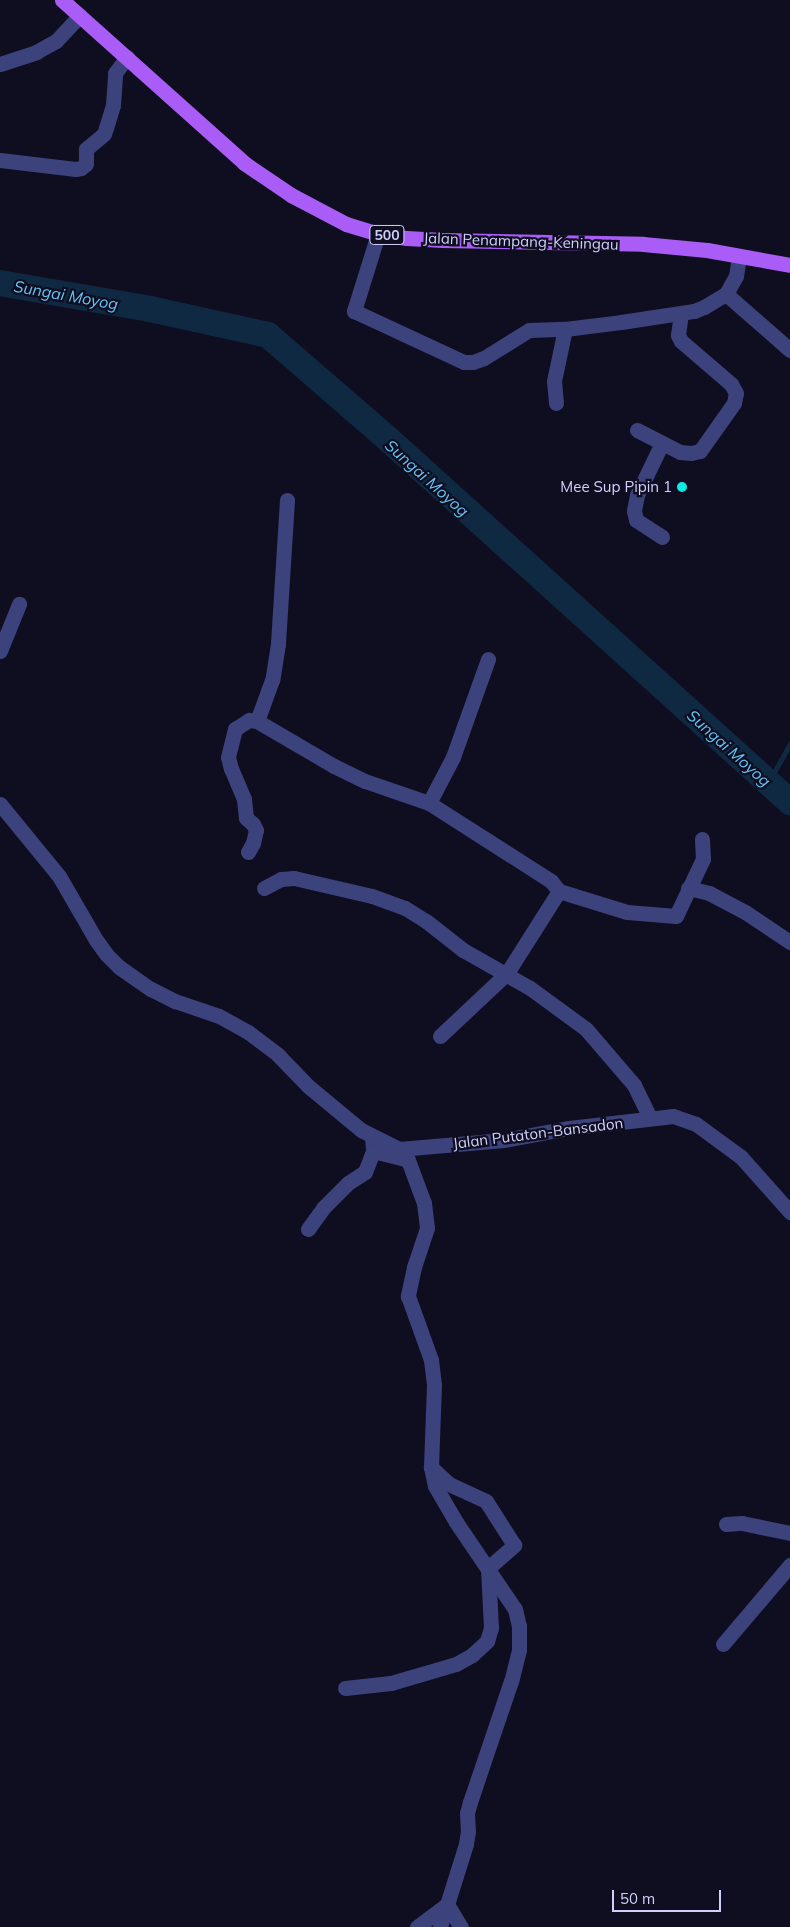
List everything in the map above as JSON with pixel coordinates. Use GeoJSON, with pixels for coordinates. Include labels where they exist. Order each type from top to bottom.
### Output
{"type":"FeatureCollection","features":[{"type":"Feature","properties":{"kind":"main road","name":"Jalan Penampang-Keningau"},"geometry":{"type":"LineString","coordinates":[[62,0],[244,163],[265,179],[346,224],[378,234],[442,240],[643,244],[739,256],[790,265]]}},
{"type":"Feature","properties":{"kind":"street"},"geometry":{"type":"LineString","coordinates":[[0,64],[36,52],[56,41],[80,15]]}},
{"type":"Feature","properties":{"kind":"street"},"geometry":{"type":"LineString","coordinates":[[0,160],[75,169],[81,168],[86,164],[86,149],[104,134],[113,105],[115,73],[127,57]]}},
{"type":"Feature","properties":{"kind":"street"},"geometry":{"type":"LineString","coordinates":[[378,234],[354,312],[464,362],[473,362],[484,358],[529,330],[565,329],[681,313],[704,307],[726,294],[736,276],[739,256]]}},
{"type":"Feature","properties":{"kind":"street"},"geometry":{"type":"LineString","coordinates":[[726,294],[790,350]]}},
{"type":"Feature","properties":{"kind":"street"},"geometry":{"type":"LineString","coordinates":[[637,430],[680,452],[691,453],[700,451],[734,403],[736,393],[731,384],[681,341],[678,335],[681,313]]}},
{"type":"Feature","properties":{"kind":"street"},"geometry":{"type":"LineString","coordinates":[[556,403],[554,381],[565,329]]}},
{"type":"Feature","properties":{"kind":"street"},"geometry":{"type":"LineString","coordinates":[[662,443],[637,495],[634,511],[636,520],[662,537]]}},
{"type":"Feature","properties":{"kind":"street"},"geometry":{"type":"LineString","coordinates":[[257,721],[272,680],[278,644],[287,500]]}},
{"type":"Feature","properties":{"kind":"street"},"geometry":{"type":"LineString","coordinates":[[0,651],[19,604]]}},
{"type":"Feature","properties":{"kind":"street"},"geometry":{"type":"LineString","coordinates":[[429,803],[453,757],[488,659]]}},
{"type":"Feature","properties":{"kind":"street"},"geometry":{"type":"LineString","coordinates":[[248,852],[253,843],[256,830],[254,824],[246,818],[244,799],[230,768],[228,757],[235,729],[249,720],[257,721],[306,751],[365,781],[429,803],[551,881],[559,891],[627,912],[676,916],[703,859],[702,839]]}},
{"type":"Feature","properties":{"kind":"street","name":"Jalan Putaton-Bansadon"},"geometry":{"type":"LineString","coordinates":[[0,804],[59,876],[96,940],[119,967],[167,997],[219,1016],[248,1032],[278,1055],[308,1086],[361,1130],[372,1136],[399,1149],[504,1140],[569,1128],[673,1116],[696,1124],[741,1157],[790,1212]]}},
{"type":"Feature","properties":{"kind":"street"},"geometry":{"type":"LineString","coordinates":[[264,888],[281,879],[294,878],[322,883],[390,902],[426,921],[463,950],[507,973],[586,1029],[634,1086],[650,1118]]}},
{"type":"Feature","properties":{"kind":"street"},"geometry":{"type":"LineString","coordinates":[[688,888],[709,893],[745,912],[790,942]]}},
{"type":"Feature","properties":{"kind":"street"},"geometry":{"type":"LineString","coordinates":[[440,1036],[507,973],[559,891]]}},
{"type":"Feature","properties":{"kind":"street"},"geometry":{"type":"LineString","coordinates":[[308,1229],[328,1203],[348,1183],[365,1172],[373,1152],[372,1136]]}},
{"type":"Feature","properties":{"kind":"street"},"geometry":{"type":"LineString","coordinates":[[373,1152],[408,1160],[424,1203],[427,1228],[414,1267],[408,1296],[431,1360],[434,1385],[431,1467],[435,1486],[456,1522],[515,1609],[519,1626],[519,1650],[511,1681],[468,1808],[466,1844],[440,1927]]}},
{"type":"Feature","properties":{"kind":"street"},"geometry":{"type":"LineString","coordinates":[[431,1467],[449,1484],[486,1501],[514,1545],[488,1568]]}},
{"type":"Feature","properties":{"kind":"street"},"geometry":{"type":"LineString","coordinates":[[726,1524],[742,1523],[790,1534]]}},
{"type":"Feature","properties":{"kind":"street"},"geometry":{"type":"LineString","coordinates":[[723,1644],[790,1565]]}},
{"type":"Feature","properties":{"kind":"street"},"geometry":{"type":"LineString","coordinates":[[345,1688],[391,1683],[456,1664],[472,1655],[487,1641],[491,1628],[488,1568]]}},
{"type":"Feature","properties":{"kind":"street"},"geometry":{"type":"LineString","coordinates":[[417,1927],[447,1904]]}},
{"type":"Feature","properties":{"kind":"street"},"geometry":{"type":"LineString","coordinates":[[447,1904],[461,1927]]}},
{"type":"Feature","properties":{"kind":"waterway","name":"Sungai Moyog"},"geometry":{"type":"LineString","coordinates":[[0,283],[150,309],[268,335],[388,439],[790,802]]}},
{"type":"Feature","properties":{"kind":"waterway"},"geometry":{"type":"LineString","coordinates":[[768,783],[790,744]]}},
{"type":"Feature","properties":{"kind":"place","name":"Mee Sup Pipin 1"},"geometry":{"type":"Point","coordinates":[682,487]}}]}
